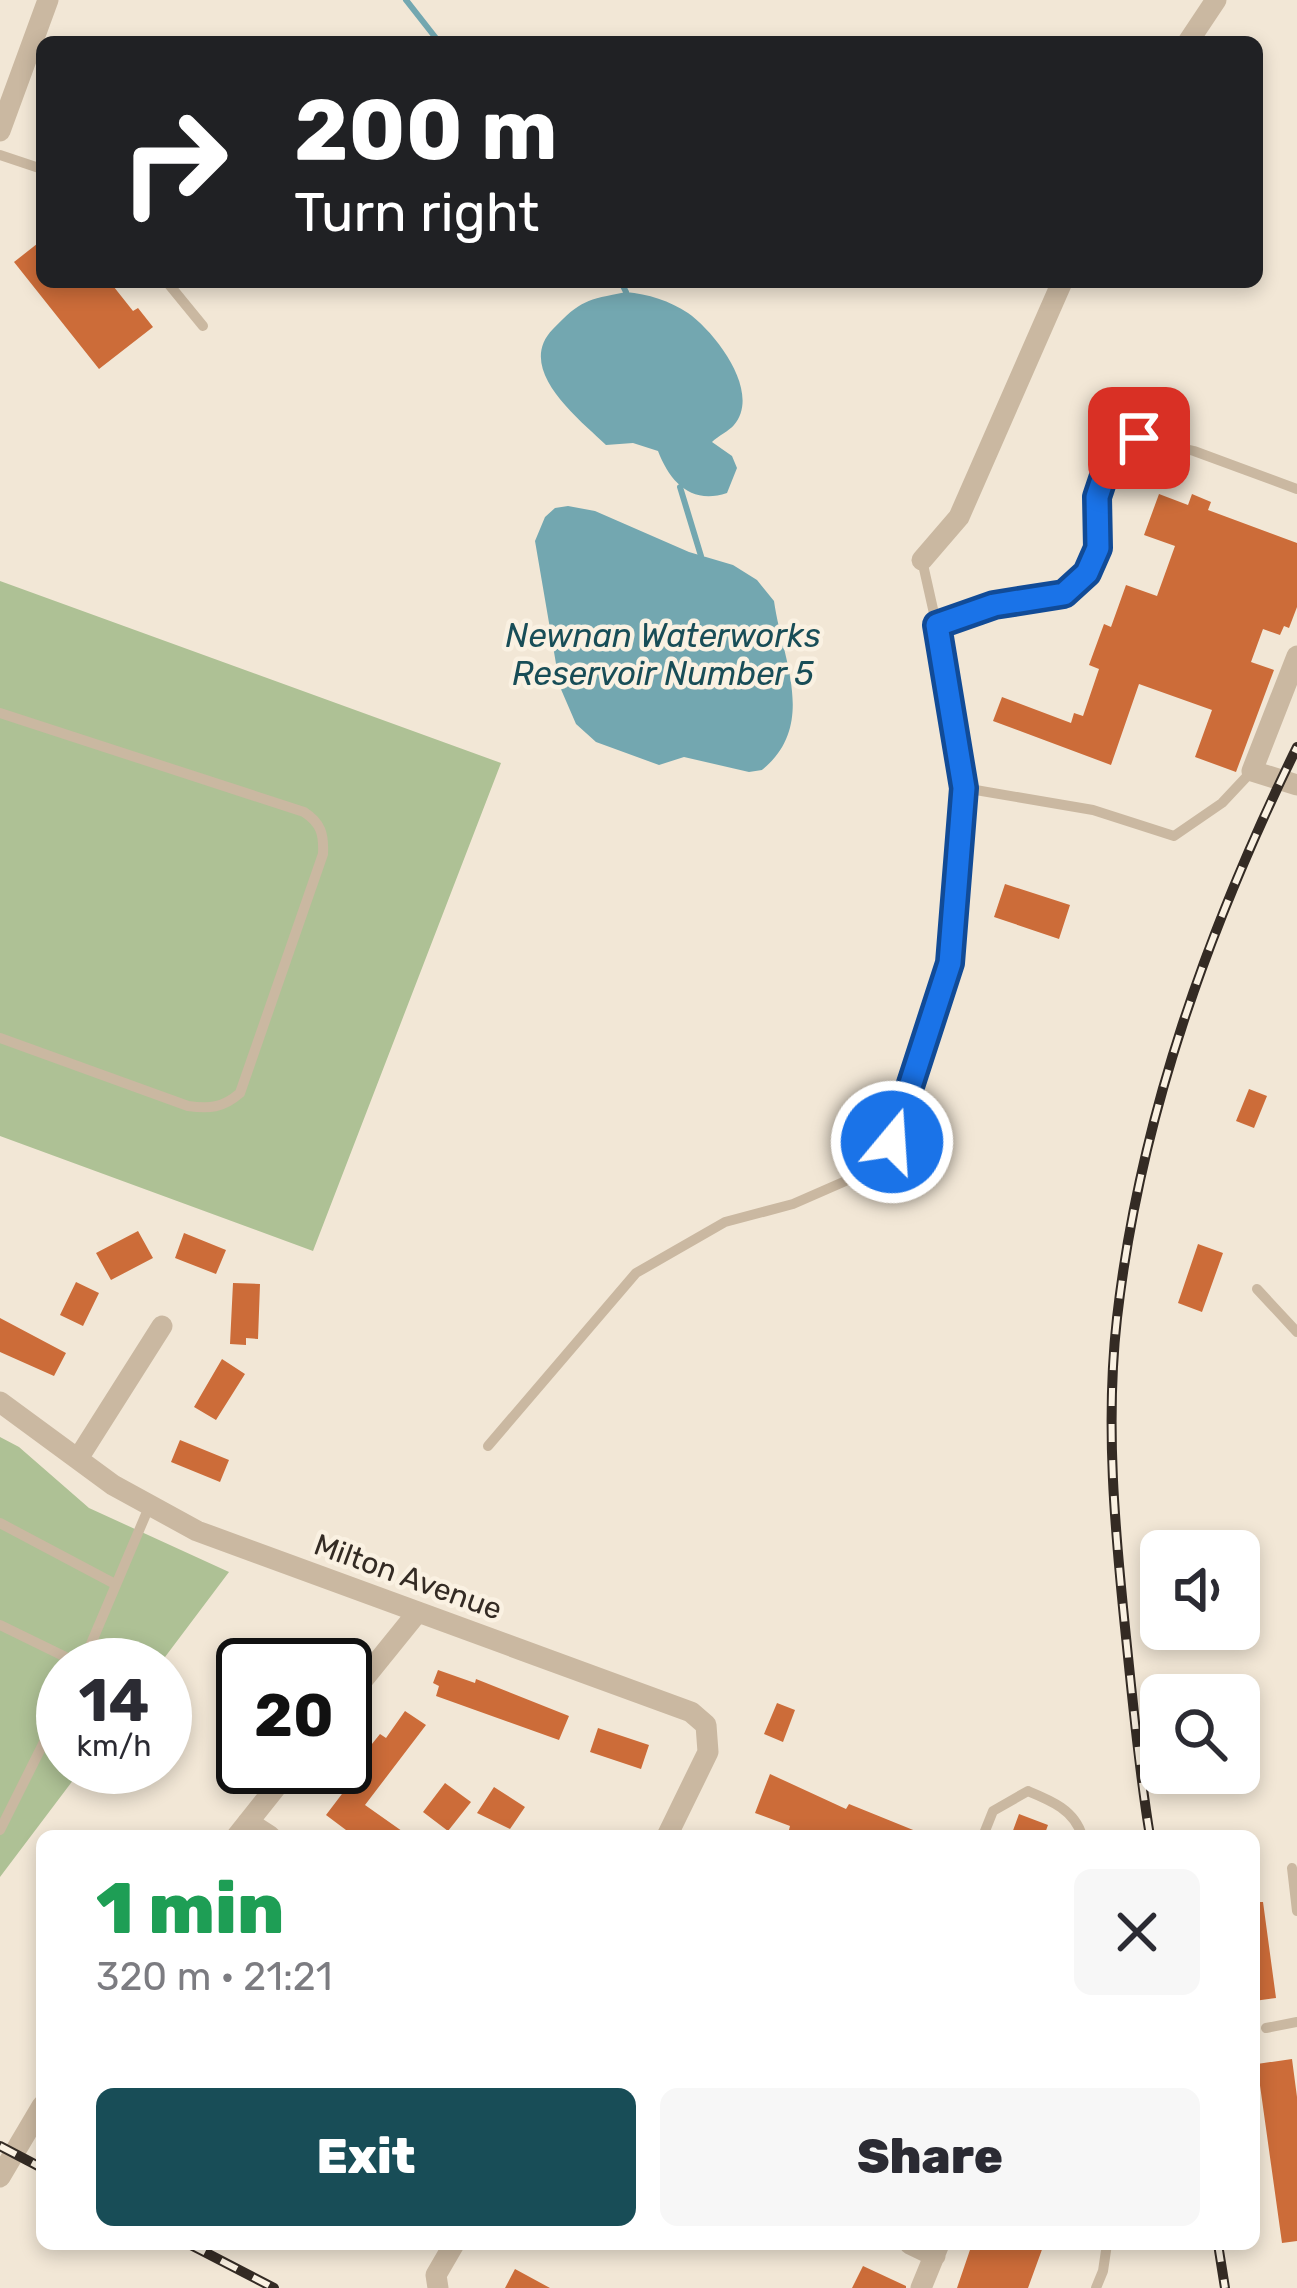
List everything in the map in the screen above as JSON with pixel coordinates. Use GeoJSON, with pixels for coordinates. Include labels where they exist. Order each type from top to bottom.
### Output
{"type":"FeatureCollection","features":[{"type":"Feature","properties":{"kind":"street"},"geometry":{"type":"LineString","coordinates":[[0,131],[48,0]]}},
{"type":"Feature","properties":{"kind":"street"},"geometry":{"type":"LineString","coordinates":[[1192,36],[1216,0]]}},
{"type":"Feature","properties":{"kind":"street"},"geometry":{"type":"LineString","coordinates":[[922,560],[959,517],[1059,288]]}},
{"type":"Feature","properties":{"kind":"street"},"geometry":{"type":"LineString","coordinates":[[1297,656],[1252,771],[1297,785]]}},
{"type":"Feature","properties":{"kind":"street"},"geometry":{"type":"LineString","coordinates":[[79,1457],[162,1326]]}},
{"type":"Feature","properties":{"kind":"street","name":"Milton Avenue"},"geometry":{"type":"LineString","coordinates":[[0,1402],[113,1485],[196,1532],[691,1712],[706,1724],[708,1753],[672,1830]]}},
{"type":"Feature","properties":{"kind":"street"},"geometry":{"type":"LineString","coordinates":[[372,1669],[417,1613]]}},
{"type":"Feature","properties":{"kind":"street"},"geometry":{"type":"LineString","coordinates":[[243,1829],[271,1794]]}},
{"type":"Feature","properties":{"kind":"street"},"geometry":{"type":"LineString","coordinates":[[0,2176],[36,2116]]}},
{"type":"Feature","properties":{"kind":"street"},"geometry":{"type":"LineString","coordinates":[[437,2282],[451,2250]]}},
{"type":"Feature","properties":{"kind":"street"},"geometry":{"type":"LineString","coordinates":[[921,2288],[937,2250]]}},
{"type":"Feature","properties":{"kind":"lane"},"geometry":{"type":"LineString","coordinates":[[0,155],[36,167]]}},
{"type":"Feature","properties":{"kind":"lane"},"geometry":{"type":"LineString","coordinates":[[172,288],[202,326]]}},
{"type":"Feature","properties":{"kind":"lane"},"geometry":{"type":"LineString","coordinates":[[937,625],[994,605],[1064,594],[1087,573],[1098,548],[1097,497],[1113,449],[1139,438],[1195,451],[1297,489]]}},
{"type":"Feature","properties":{"kind":"lane"},"geometry":{"type":"LineString","coordinates":[[488,1447],[636,1273],[725,1222],[793,1204],[857,1176],[892,1142],[950,963],[964,788],[922,560]]}},
{"type":"Feature","properties":{"kind":"lane"},"geometry":{"type":"LineString","coordinates":[[0,713],[304,812],[317,820],[323,839],[322,854],[240,1093],[231,1101],[211,1109],[188,1106],[0,1039]]}},
{"type":"Feature","properties":{"kind":"lane"},"geometry":{"type":"LineString","coordinates":[[964,788],[1093,810],[1174,836],[1222,803],[1252,771]]}},
{"type":"Feature","properties":{"kind":"lane"},"geometry":{"type":"LineString","coordinates":[[1257,1288],[1297,1332]]}},
{"type":"Feature","properties":{"kind":"lane"},"geometry":{"type":"LineString","coordinates":[[0,1625],[82,1665],[149,1507]]}},
{"type":"Feature","properties":{"kind":"lane"},"geometry":{"type":"LineString","coordinates":[[0,1523],[115,1584]]}},
{"type":"Feature","properties":{"kind":"lane"},"geometry":{"type":"LineString","coordinates":[[0,1830],[36,1755]]}},
{"type":"Feature","properties":{"kind":"lane"},"geometry":{"type":"LineString","coordinates":[[985,1830],[993,1810],[1028,1792],[1056,1803],[1081,1830]]}},
{"type":"Feature","properties":{"kind":"lane"},"geometry":{"type":"LineString","coordinates":[[1292,1868],[1297,1912]]}},
{"type":"Feature","properties":{"kind":"lane"},"geometry":{"type":"LineString","coordinates":[[1266,2028],[1297,2022]]}},
{"type":"Feature","properties":{"kind":"lane"},"geometry":{"type":"LineString","coordinates":[[1096,2288],[1106,2250]]}},
{"type":"Feature","properties":{"kind":"green space"},"geometry":{"type":"Polygon","coordinates":[[[0,581],[501,763],[313,1251],[0,1136],[0,581]]]}},
{"type":"Feature","properties":{"kind":"green space"},"geometry":{"type":"Polygon","coordinates":[[[0,1437],[19,1447],[89,1508],[229,1572],[179,1638],[36,1638],[36,1794],[63,1794],[0,1877],[0,1437]]]}},
{"type":"Feature","properties":{"kind":"water"},"geometry":{"type":"Polygon","coordinates":[[[626,292],[658,299],[688,313],[711,334],[732,364],[739,380],[741,411],[734,425],[712,442],[732,456],[737,468],[727,493],[703,496],[684,488],[658,451],[633,443],[606,445],[567,407],[546,376],[543,344],[553,329],[585,303],[626,292]]]}},
{"type":"Feature","properties":{"kind":"water","name":"Newnan Waterworks Reservoir Number 5"},"geometry":{"type":"Polygon","coordinates":[[[555,508],[595,511],[689,552],[733,565],[757,580],[774,601],[793,712],[779,752],[762,770],[749,772],[684,757],[659,765],[596,742],[576,724],[560,687],[535,541],[545,517],[555,508]]]}},
{"type":"Feature","properties":{"kind":"building"},"geometry":{"type":"Polygon","coordinates":[[[36,245],[36,288],[115,288],[153,327],[99,369],[14,262],[36,245]]]}},
{"type":"Feature","properties":{"kind":"building"},"geometry":{"type":"Polygon","coordinates":[[[1159,494],[1188,505],[1192,494],[1211,502],[1208,510],[1297,543],[1297,607],[1289,628],[1284,626],[1280,635],[1263,629],[1251,662],[1274,670],[1236,772],[1195,757],[1212,710],[1139,684],[1111,765],[993,721],[1002,697],[1071,723],[1074,713],[1083,716],[1099,669],[1089,665],[1104,624],[1111,627],[1126,585],[1157,596],[1175,546],[1144,535],[1159,494]]]}},
{"type":"Feature","properties":{"kind":"building"},"geometry":{"type":"Polygon","coordinates":[[[1005,884],[1070,905],[1059,939],[994,917],[1005,884]]]}},
{"type":"Feature","properties":{"kind":"building"},"geometry":{"type":"Polygon","coordinates":[[[1249,1089],[1267,1096],[1254,1128],[1236,1121],[1249,1089]]]}},
{"type":"Feature","properties":{"kind":"building"},"geometry":{"type":"Polygon","coordinates":[[[138,1231],[153,1258],[111,1280],[96,1253],[138,1231]]]}},
{"type":"Feature","properties":{"kind":"building"},"geometry":{"type":"Polygon","coordinates":[[[184,1233],[226,1250],[216,1274],[175,1258],[184,1233]]]}},
{"type":"Feature","properties":{"kind":"building"},"geometry":{"type":"Polygon","coordinates":[[[1198,1244],[1223,1253],[1202,1312],[1178,1303],[1198,1244]]]}},
{"type":"Feature","properties":{"kind":"building"},"geometry":{"type":"Polygon","coordinates":[[[76,1282],[99,1293],[83,1326],[60,1315],[76,1282]]]}},
{"type":"Feature","properties":{"kind":"building"},"geometry":{"type":"Polygon","coordinates":[[[233,1283],[260,1284],[258,1339],[246,1338],[246,1345],[230,1344],[233,1283]]]}},
{"type":"Feature","properties":{"kind":"building"},"geometry":{"type":"Polygon","coordinates":[[[0,1318],[66,1353],[54,1376],[0,1352],[0,1318]]]}},
{"type":"Feature","properties":{"kind":"building"},"geometry":{"type":"Polygon","coordinates":[[[222,1359],[245,1374],[216,1420],[194,1407],[222,1359]]]}},
{"type":"Feature","properties":{"kind":"building"},"geometry":{"type":"Polygon","coordinates":[[[180,1440],[229,1460],[220,1482],[171,1462],[180,1440]]]}},
{"type":"Feature","properties":{"kind":"building"},"geometry":{"type":"Polygon","coordinates":[[[438,1670],[475,1683],[476,1679],[569,1716],[559,1740],[436,1696],[439,1686],[433,1683],[438,1670]]]}},
{"type":"Feature","properties":{"kind":"building"},"geometry":{"type":"Polygon","coordinates":[[[777,1703],[795,1710],[783,1742],[764,1734],[777,1703]]]}},
{"type":"Feature","properties":{"kind":"building"},"geometry":{"type":"Polygon","coordinates":[[[405,1711],[426,1725],[365,1805],[400,1830],[346,1830],[326,1815],[342,1794],[372,1794],[372,1744],[380,1734],[386,1738],[405,1711]]]}},
{"type":"Feature","properties":{"kind":"building"},"geometry":{"type":"Polygon","coordinates":[[[598,1728],[649,1745],[641,1769],[590,1752],[598,1728]]]}},
{"type":"Feature","properties":{"kind":"building"},"geometry":{"type":"Polygon","coordinates":[[[770,1774],[846,1809],[849,1804],[913,1830],[789,1830],[790,1826],[755,1813],[770,1774]]]}},
{"type":"Feature","properties":{"kind":"building"},"geometry":{"type":"Polygon","coordinates":[[[445,1783],[471,1802],[449,1830],[423,1812],[445,1783]]]}},
{"type":"Feature","properties":{"kind":"building"},"geometry":{"type":"Polygon","coordinates":[[[494,1787],[525,1807],[510,1829],[477,1813],[494,1787]]]}},
{"type":"Feature","properties":{"kind":"building"},"geometry":{"type":"Polygon","coordinates":[[[1019,1814],[1048,1825],[1046,1830],[1013,1830],[1019,1814]]]}},
{"type":"Feature","properties":{"kind":"building"},"geometry":{"type":"Polygon","coordinates":[[[1260,1902],[1263,1902],[1276,1998],[1260,2000],[1260,1902]]]}},
{"type":"Feature","properties":{"kind":"building"},"geometry":{"type":"Polygon","coordinates":[[[1292,2059],[1297,2097],[1297,2241],[1282,2243],[1260,2064],[1292,2059]]]}},
{"type":"Feature","properties":{"kind":"building"},"geometry":{"type":"Polygon","coordinates":[[[970,2250],[1042,2250],[1028,2288],[957,2288],[970,2250]]]}},
{"type":"Feature","properties":{"kind":"building"},"geometry":{"type":"Polygon","coordinates":[[[863,2266],[906,2286],[906,2288],[852,2288],[863,2266]]]}},
{"type":"Feature","properties":{"kind":"building"},"geometry":{"type":"Polygon","coordinates":[[[515,2269],[550,2288],[505,2288],[515,2269]]]}},
{"type":"Feature","properties":{"kind":"waterway"},"geometry":{"type":"LineString","coordinates":[[406,0],[434,36]]}},
{"type":"Feature","properties":{"kind":"waterway"},"geometry":{"type":"LineString","coordinates":[[624,288],[626,292]]}},
{"type":"Feature","properties":{"kind":"waterway"},"geometry":{"type":"LineString","coordinates":[[680,487],[701,556]]}},
{"type":"Feature","properties":{"kind":"railway"},"geometry":{"type":"LineString","coordinates":[[1149,1830],[1115,1517],[1112,1398],[1117,1318],[1142,1170],[1182,1025],[1235,885],[1297,747]]}},
{"type":"Feature","properties":{"kind":"railway"},"geometry":{"type":"LineString","coordinates":[[0,2146],[36,2165]]}},
{"type":"Feature","properties":{"kind":"railway"},"geometry":{"type":"LineString","coordinates":[[201,2250],[274,2288]]}},
{"type":"Feature","properties":{"kind":"railway"},"geometry":{"type":"LineString","coordinates":[[1219,2250],[1225,2288]]}},
{"type":"Feature","properties":{"kind":"route"},"geometry":{"type":"LineString","coordinates":[[892,1142],[950,963],[964,788],[937,625],[994,605],[1064,594],[1087,573],[1098,548],[1097,497],[1113,449],[1139,438]]}}]}
